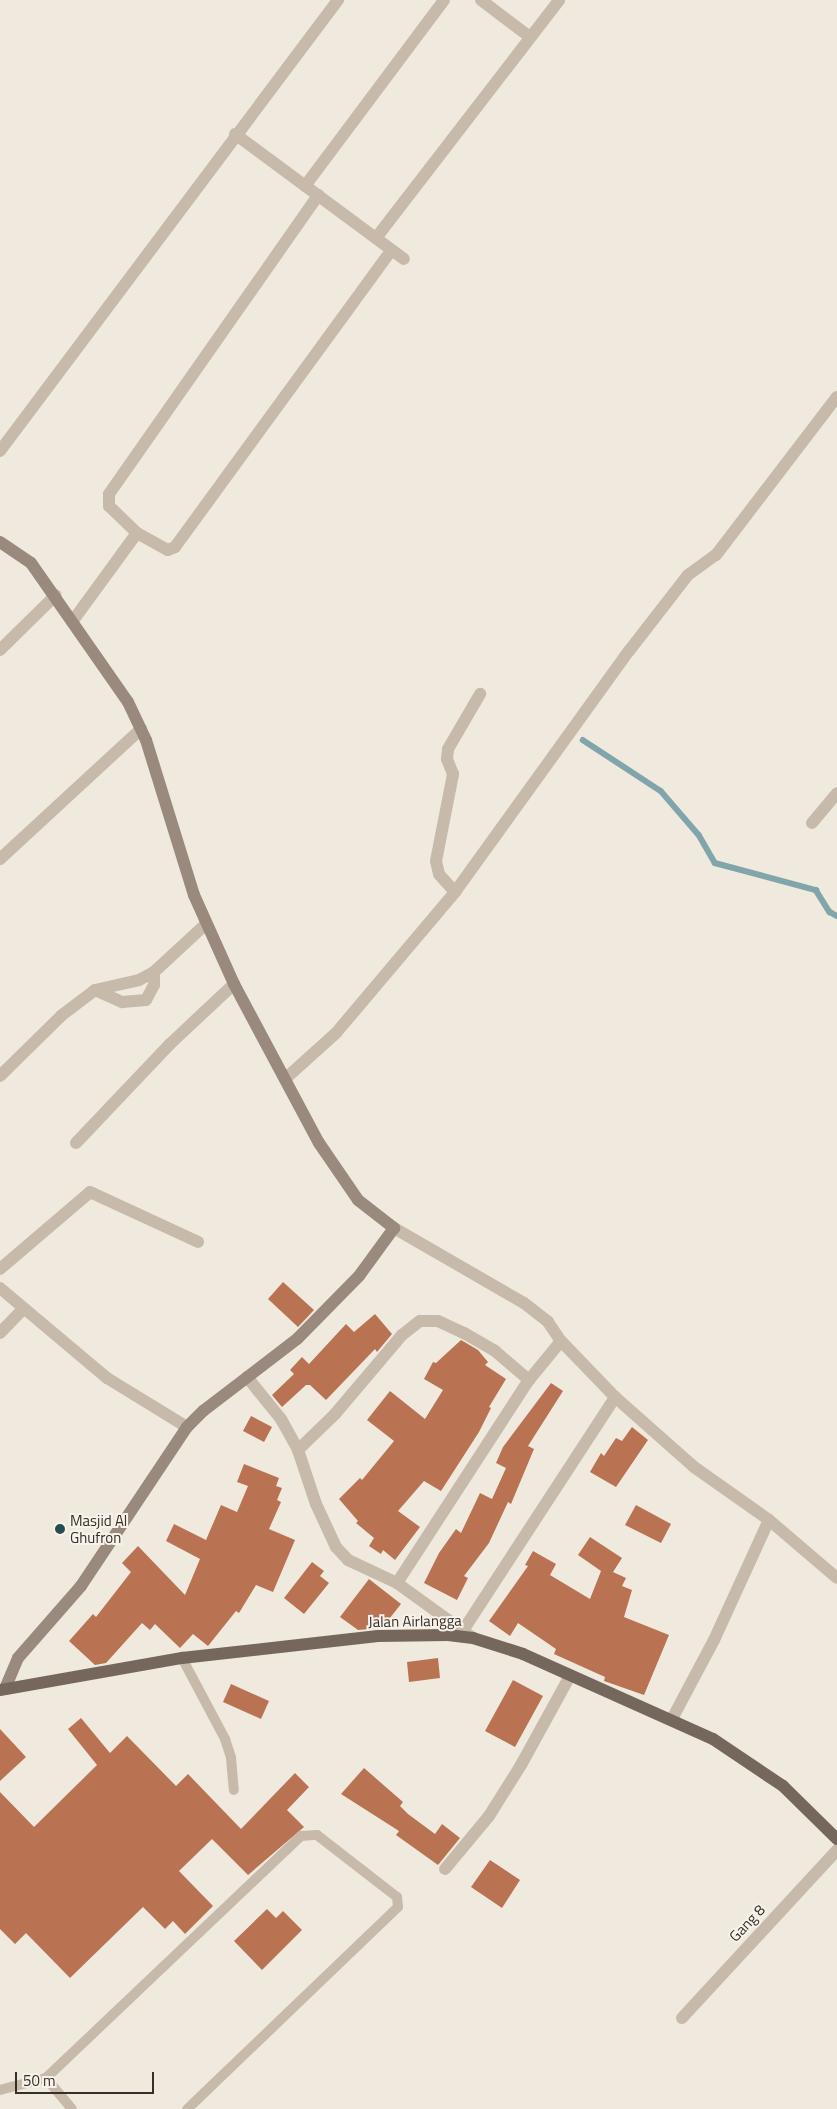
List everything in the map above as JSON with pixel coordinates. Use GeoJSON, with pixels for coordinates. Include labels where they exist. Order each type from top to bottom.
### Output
{"type":"FeatureCollection","features":[{"type":"Feature","properties":{"kind":"main road","name":"Jalan Airlangga"},"geometry":{"type":"LineString","coordinates":[[3,1689],[182,1658],[378,1636],[469,1633],[523,1654],[713,1738],[783,1786],[837,1840]]}},
{"type":"Feature","properties":{"kind":"street"},"geometry":{"type":"LineString","coordinates":[[0,451],[235,134],[338,0]]}},
{"type":"Feature","properties":{"kind":"street"},"geometry":{"type":"LineString","coordinates":[[305,186],[444,0]]}},
{"type":"Feature","properties":{"kind":"street"},"geometry":{"type":"LineString","coordinates":[[481,0],[530,37]]}},
{"type":"Feature","properties":{"kind":"street"},"geometry":{"type":"LineString","coordinates":[[376,238],[559,0]]}},
{"type":"Feature","properties":{"kind":"street"},"geometry":{"type":"LineString","coordinates":[[235,134],[404,259]]}},
{"type":"Feature","properties":{"kind":"street"},"geometry":{"type":"LineString","coordinates":[[318,195],[109,494],[109,506],[137,533],[168,550],[175,548],[391,251]]}},
{"type":"Feature","properties":{"kind":"street"},"geometry":{"type":"LineString","coordinates":[[285,1079],[336,1033],[455,892],[634,644],[688,575],[716,555],[837,397]]}},
{"type":"Feature","properties":{"kind":"street"},"geometry":{"type":"LineString","coordinates":[[72,622],[137,533]]}},
{"type":"Feature","properties":{"kind":"street"},"geometry":{"type":"LineString","coordinates":[[0,542],[31,563],[56,595],[72,622],[128,702],[141,729],[205,925],[234,984],[319,1143],[358,1200],[394,1228],[524,1303],[548,1322],[561,1341],[615,1397],[694,1467],[769,1520],[837,1578]]}},
{"type":"Feature","properties":{"kind":"street"},"geometry":{"type":"LineString","coordinates":[[0,650],[56,595]]}},
{"type":"Feature","properties":{"kind":"street"},"geometry":{"type":"LineString","coordinates":[[455,892],[440,874],[436,861],[453,774],[447,760],[448,749],[480,694]]}},
{"type":"Feature","properties":{"kind":"street"},"geometry":{"type":"LineString","coordinates":[[0,859],[141,729]]}},
{"type":"Feature","properties":{"kind":"street"},"geometry":{"type":"LineString","coordinates":[[812,822],[837,793]]}},
{"type":"Feature","properties":{"kind":"street"},"geometry":{"type":"LineString","coordinates":[[0,1076],[62,1015],[95,990],[140,980],[154,972],[205,925]]}},
{"type":"Feature","properties":{"kind":"street"},"geometry":{"type":"LineString","coordinates":[[95,990],[122,1002],[140,1003],[151,995],[154,972]]}},
{"type":"Feature","properties":{"kind":"street"},"geometry":{"type":"LineString","coordinates":[[76,1143],[170,1044],[234,984]]}},
{"type":"Feature","properties":{"kind":"street"},"geometry":{"type":"LineString","coordinates":[[0,1269],[92,1192],[198,1242]]}},
{"type":"Feature","properties":{"kind":"street"},"geometry":{"type":"LineString","coordinates":[[3,1689],[18,1658],[81,1586],[187,1428],[247,1377],[297,1339],[340,1298],[370,1263],[394,1228]]}},
{"type":"Feature","properties":{"kind":"street"},"geometry":{"type":"LineString","coordinates":[[0,1288],[22,1310],[108,1378],[187,1428]]}},
{"type":"Feature","properties":{"kind":"street"},"geometry":{"type":"LineString","coordinates":[[0,1333],[22,1310]]}},
{"type":"Feature","properties":{"kind":"street"},"geometry":{"type":"LineString","coordinates":[[298,1450],[335,1414],[402,1335],[420,1321],[438,1321],[464,1333],[495,1351],[529,1380]]}},
{"type":"Feature","properties":{"kind":"street"},"geometry":{"type":"LineString","coordinates":[[397,1583],[529,1380],[561,1341]]}},
{"type":"Feature","properties":{"kind":"street"},"geometry":{"type":"LineString","coordinates":[[247,1377],[281,1419],[298,1450],[316,1504],[336,1547],[348,1560],[397,1583],[469,1633],[615,1397]]}},
{"type":"Feature","properties":{"kind":"street"},"geometry":{"type":"LineString","coordinates":[[672,1719],[714,1640],[769,1520]]}},
{"type":"Feature","properties":{"kind":"street"},"geometry":{"type":"LineString","coordinates":[[445,1869],[488,1816],[522,1765],[570,1676]]}},
{"type":"Feature","properties":{"kind":"street","name":"Gang 8"},"geometry":{"type":"LineString","coordinates":[[682,2018],[837,1850]]}},
{"type":"Feature","properties":{"kind":"lane"},"geometry":{"type":"LineString","coordinates":[[182,1658],[224,1740],[231,1758],[234,1790]]}},
{"type":"Feature","properties":{"kind":"lane"},"geometry":{"type":"LineString","coordinates":[[0,2090],[46,2078],[301,1836],[317,1835],[397,1897],[398,1907],[187,2109]]}},
{"type":"Feature","properties":{"kind":"lane"},"geometry":{"type":"LineString","coordinates":[[46,2078],[72,2109]]}},
{"type":"Feature","properties":{"kind":"building"},"geometry":{"type":"Polygon","coordinates":[[[283,1282],[314,1310],[298,1327],[268,1299],[283,1282]]]}},
{"type":"Feature","properties":{"kind":"building"},"geometry":{"type":"Polygon","coordinates":[[[375,1314],[392,1334],[377,1352],[375,1349],[326,1400],[310,1385],[306,1385],[282,1407],[272,1395],[294,1374],[290,1370],[302,1357],[309,1364],[346,1324],[354,1332],[375,1314]]]}},
{"type":"Feature","properties":{"kind":"building"},"geometry":{"type":"Polygon","coordinates":[[[461,1340],[478,1350],[488,1362],[485,1365],[506,1379],[489,1407],[491,1408],[479,1432],[441,1491],[424,1481],[398,1511],[420,1527],[395,1560],[383,1550],[381,1554],[369,1546],[374,1538],[356,1523],[358,1521],[339,1499],[360,1478],[362,1480],[394,1441],[367,1420],[390,1391],[425,1419],[443,1390],[424,1379],[433,1362],[436,1363],[461,1340]]]}},
{"type":"Feature","properties":{"kind":"building"},"geometry":{"type":"Polygon","coordinates":[[[551,1383],[563,1391],[528,1446],[534,1449],[511,1504],[508,1502],[489,1543],[464,1576],[468,1578],[457,1600],[424,1583],[439,1553],[456,1529],[461,1533],[480,1493],[492,1499],[506,1468],[496,1463],[503,1447],[551,1383]]]}},
{"type":"Feature","properties":{"kind":"building"},"geometry":{"type":"Polygon","coordinates":[[[251,1416],[272,1427],[264,1442],[243,1431],[251,1416]]]}},
{"type":"Feature","properties":{"kind":"building"},"geometry":{"type":"Polygon","coordinates":[[[632,1427],[648,1440],[616,1487],[590,1472],[601,1453],[604,1456],[616,1438],[622,1441],[632,1427]]]}},
{"type":"Feature","properties":{"kind":"building"},"geometry":{"type":"Polygon","coordinates":[[[244,1464],[279,1478],[276,1486],[282,1488],[277,1500],[281,1502],[269,1529],[295,1540],[273,1592],[256,1585],[239,1613],[236,1611],[208,1646],[193,1634],[180,1648],[155,1624],[150,1630],[142,1623],[106,1663],[95,1665],[69,1641],[93,1614],[96,1617],[131,1572],[122,1563],[138,1546],[185,1595],[200,1559],[166,1541],[174,1524],[206,1540],[221,1505],[237,1512],[248,1486],[237,1482],[244,1464]]]}},
{"type":"Feature","properties":{"kind":"building"},"geometry":{"type":"Polygon","coordinates":[[[636,1505],[671,1524],[661,1543],[625,1525],[636,1505]]]}},
{"type":"Feature","properties":{"kind":"building"},"geometry":{"type":"Polygon","coordinates":[[[590,1537],[622,1558],[613,1572],[626,1578],[622,1586],[632,1590],[624,1617],[669,1635],[644,1695],[604,1681],[605,1677],[554,1654],[556,1649],[518,1623],[510,1636],[489,1621],[528,1566],[525,1565],[533,1551],[556,1564],[550,1575],[590,1599],[601,1571],[578,1555],[590,1537]]]}},
{"type":"Feature","properties":{"kind":"building"},"geometry":{"type":"Polygon","coordinates":[[[312,1562],[324,1571],[320,1576],[329,1583],[304,1614],[284,1598],[312,1562]]]}},
{"type":"Feature","properties":{"kind":"building"},"geometry":{"type":"Polygon","coordinates":[[[369,1579],[401,1604],[382,1628],[358,1630],[340,1617],[369,1579]]]}},
{"type":"Feature","properties":{"kind":"building"},"geometry":{"type":"Polygon","coordinates":[[[438,1658],[440,1678],[409,1682],[407,1662],[438,1658]]]}},
{"type":"Feature","properties":{"kind":"building"},"geometry":{"type":"Polygon","coordinates":[[[513,1680],[543,1696],[515,1747],[485,1731],[513,1680]]]}},
{"type":"Feature","properties":{"kind":"building"},"geometry":{"type":"Polygon","coordinates":[[[231,1684],[269,1701],[261,1719],[223,1702],[231,1684]]]}},
{"type":"Feature","properties":{"kind":"building"},"geometry":{"type":"Polygon","coordinates":[[[81,1718],[110,1753],[127,1736],[176,1786],[188,1774],[241,1829],[295,1773],[309,1787],[287,1810],[304,1827],[248,1875],[212,1839],[179,1871],[213,1906],[185,1934],[173,1921],[165,1929],[143,1907],[70,1978],[26,1933],[15,1944],[0,1929],[0,1792],[34,1827],[97,1765],[68,1729],[81,1718]]]}},
{"type":"Feature","properties":{"kind":"building"},"geometry":{"type":"Polygon","coordinates":[[[0,1729],[26,1757],[0,1781],[0,1729]]]}},
{"type":"Feature","properties":{"kind":"building"},"geometry":{"type":"Polygon","coordinates":[[[364,1768],[403,1802],[400,1806],[408,1814],[435,1834],[442,1824],[460,1838],[438,1865],[396,1835],[399,1831],[341,1794],[364,1768]]]}},
{"type":"Feature","properties":{"kind":"building"},"geometry":{"type":"Polygon","coordinates":[[[490,1860],[520,1880],[502,1908],[471,1887],[490,1860]]]}},
{"type":"Feature","properties":{"kind":"building"},"geometry":{"type":"Polygon","coordinates":[[[267,1909],[276,1918],[283,1911],[302,1930],[262,1970],[234,1941],[267,1909]]]}},
{"type":"Feature","properties":{"kind":"waterway"},"geometry":{"type":"LineString","coordinates":[[583,740],[661,791],[699,835],[715,863],[816,890],[830,912],[837,916]]}},
{"type":"Feature","properties":{"kind":"place","name":"Masjid Al Ghufron"},"geometry":{"type":"Point","coordinates":[60,1529]}}]}
